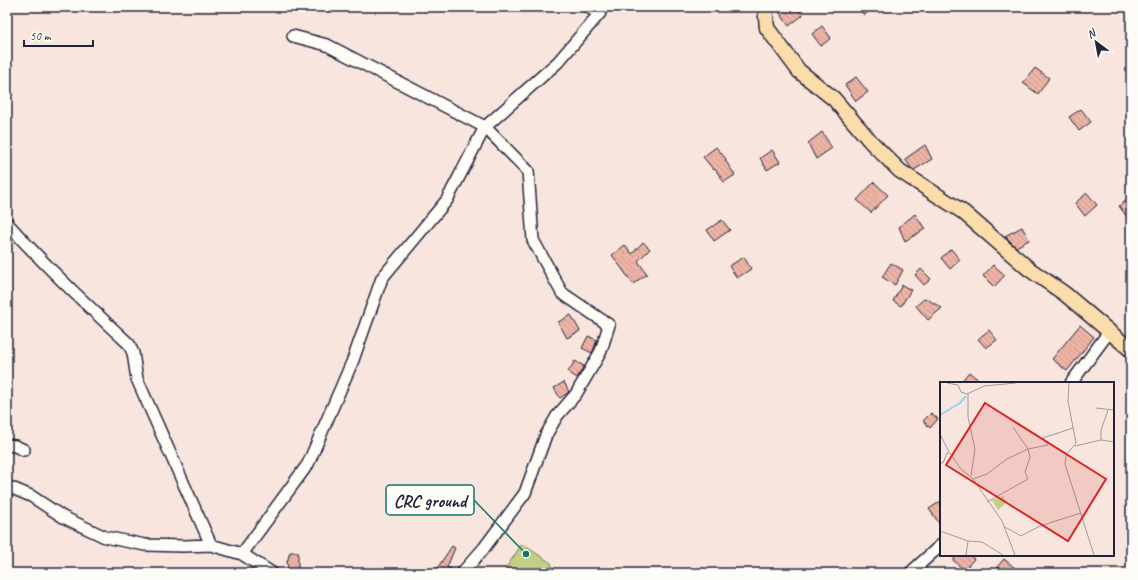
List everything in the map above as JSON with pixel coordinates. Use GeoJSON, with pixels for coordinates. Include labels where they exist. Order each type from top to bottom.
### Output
{"type":"FeatureCollection","features":[{"type":"Feature","properties":{"kind":"main road"},"geometry":{"type":"LineString","coordinates":[[765,7],[767,28],[799,71],[834,99],[871,142],[900,171],[963,212],[1029,269],[1065,294],[1131,350]]}},
{"type":"Feature","properties":{"kind":"street"},"geometry":{"type":"LineString","coordinates":[[242,554],[308,464],[353,360],[382,278],[447,200],[485,127],[558,62],[600,13],[587,7]]}},
{"type":"Feature","properties":{"kind":"street"},"geometry":{"type":"LineString","coordinates":[[293,36],[327,45],[485,127],[528,171],[533,240],[562,293],[608,325],[600,351],[593,365],[576,394],[557,416],[546,435],[525,493],[484,548],[462,573]]}},
{"type":"Feature","properties":{"kind":"street"},"geometry":{"type":"LineString","coordinates":[[7,223],[36,256],[129,344],[133,353],[137,379],[211,545]]}},
{"type":"Feature","properties":{"kind":"street"},"geometry":{"type":"LineString","coordinates":[[1072,382],[1109,332]]}},
{"type":"Feature","properties":{"kind":"street"},"geometry":{"type":"LineString","coordinates":[[7,445],[15,446],[24,450]]}},
{"type":"Feature","properties":{"kind":"street"},"geometry":{"type":"LineString","coordinates":[[7,486],[31,496],[63,518],[105,537],[145,545],[211,545],[242,554],[272,573]]}},
{"type":"Feature","properties":{"kind":"street"},"geometry":{"type":"LineString","coordinates":[[910,573],[940,546]]}},
{"type":"Feature","properties":{"kind":"green space"},"geometry":{"type":"Polygon","coordinates":[[[522,544],[551,563],[554,573],[504,573],[522,544]]]}},
{"type":"Feature","properties":{"kind":"building"},"geometry":{"type":"Polygon","coordinates":[[[786,7],[797,7],[803,15],[789,26],[779,12],[786,7]]]}},
{"type":"Feature","properties":{"kind":"building"},"geometry":{"type":"Polygon","coordinates":[[[858,7],[876,7],[864,15],[858,7]]]}},
{"type":"Feature","properties":{"kind":"building"},"geometry":{"type":"Polygon","coordinates":[[[822,26],[831,38],[821,46],[812,34],[822,26]]]}},
{"type":"Feature","properties":{"kind":"building"},"geometry":{"type":"Polygon","coordinates":[[[1035,68],[1049,78],[1038,94],[1023,83],[1035,68]]]}},
{"type":"Feature","properties":{"kind":"building"},"geometry":{"type":"Polygon","coordinates":[[[856,77],[868,92],[856,101],[845,85],[856,77]]]}},
{"type":"Feature","properties":{"kind":"building"},"geometry":{"type":"Polygon","coordinates":[[[1081,109],[1091,122],[1079,131],[1069,117],[1081,109]]]}},
{"type":"Feature","properties":{"kind":"building"},"geometry":{"type":"Polygon","coordinates":[[[822,132],[832,148],[816,159],[808,143],[822,132]]]}},
{"type":"Feature","properties":{"kind":"building"},"geometry":{"type":"Polygon","coordinates":[[[925,145],[932,159],[914,170],[905,159],[925,145]]]}},
{"type":"Feature","properties":{"kind":"building"},"geometry":{"type":"Polygon","coordinates":[[[716,147],[726,159],[725,160],[735,175],[724,182],[715,169],[714,170],[703,157],[716,147]]]}},
{"type":"Feature","properties":{"kind":"building"},"geometry":{"type":"Polygon","coordinates":[[[772,150],[780,162],[767,170],[760,158],[772,150]]]}},
{"type":"Feature","properties":{"kind":"building"},"geometry":{"type":"Polygon","coordinates":[[[874,182],[888,195],[871,213],[857,200],[874,182]]]}},
{"type":"Feature","properties":{"kind":"building"},"geometry":{"type":"Polygon","coordinates":[[[1087,193],[1097,205],[1085,216],[1075,203],[1087,193]]]}},
{"type":"Feature","properties":{"kind":"building"},"geometry":{"type":"Polygon","coordinates":[[[1131,197],[1131,222],[1119,206],[1131,197]]]}},
{"type":"Feature","properties":{"kind":"building"},"geometry":{"type":"Polygon","coordinates":[[[915,214],[925,229],[905,241],[899,227],[915,214]]]}},
{"type":"Feature","properties":{"kind":"building"},"geometry":{"type":"Polygon","coordinates":[[[722,220],[730,230],[714,241],[707,230],[722,220]]]}},
{"type":"Feature","properties":{"kind":"building"},"geometry":{"type":"Polygon","coordinates":[[[1022,227],[1029,240],[1016,247],[1005,236],[1022,227]]]}},
{"type":"Feature","properties":{"kind":"building"},"geometry":{"type":"Polygon","coordinates":[[[643,242],[650,249],[638,261],[647,274],[633,284],[612,255],[625,245],[632,254],[643,242]]]}},
{"type":"Feature","properties":{"kind":"building"},"geometry":{"type":"Polygon","coordinates":[[[951,249],[960,260],[950,269],[941,258],[951,249]]]}},
{"type":"Feature","properties":{"kind":"building"},"geometry":{"type":"Polygon","coordinates":[[[744,257],[751,269],[737,278],[729,266],[744,257]]]}},
{"type":"Feature","properties":{"kind":"building"},"geometry":{"type":"Polygon","coordinates":[[[891,263],[903,270],[895,285],[882,277],[891,263]]]}},
{"type":"Feature","properties":{"kind":"building"},"geometry":{"type":"Polygon","coordinates":[[[993,265],[1005,275],[994,287],[983,276],[993,265]]]}},
{"type":"Feature","properties":{"kind":"building"},"geometry":{"type":"Polygon","coordinates":[[[921,269],[931,279],[924,285],[915,275],[921,269]]]}},
{"type":"Feature","properties":{"kind":"building"},"geometry":{"type":"Polygon","coordinates":[[[902,285],[911,290],[901,306],[893,301],[902,285]]]}},
{"type":"Feature","properties":{"kind":"building"},"geometry":{"type":"Polygon","coordinates":[[[925,298],[942,308],[928,320],[916,306],[925,298]]]}},
{"type":"Feature","properties":{"kind":"building"},"geometry":{"type":"Polygon","coordinates":[[[571,315],[580,331],[567,338],[558,322],[571,315]]]}},
{"type":"Feature","properties":{"kind":"building"},"geometry":{"type":"Polygon","coordinates":[[[1080,325],[1094,337],[1067,371],[1052,359],[1080,325]]]}},
{"type":"Feature","properties":{"kind":"building"},"geometry":{"type":"Polygon","coordinates":[[[989,330],[997,340],[986,348],[978,339],[989,330]]]}},
{"type":"Feature","properties":{"kind":"building"},"geometry":{"type":"Polygon","coordinates":[[[588,336],[597,340],[592,353],[582,348],[588,336]]]}},
{"type":"Feature","properties":{"kind":"building"},"geometry":{"type":"Polygon","coordinates":[[[575,361],[584,366],[577,378],[568,372],[575,361]]]}},
{"type":"Feature","properties":{"kind":"building"},"geometry":{"type":"Polygon","coordinates":[[[969,372],[981,382],[961,382],[969,372]]]}},
{"type":"Feature","properties":{"kind":"building"},"geometry":{"type":"Polygon","coordinates":[[[564,382],[569,392],[560,398],[554,388],[564,382]]]}},
{"type":"Feature","properties":{"kind":"building"},"geometry":{"type":"Polygon","coordinates":[[[931,413],[938,419],[930,428],[923,421],[931,413]]]}},
{"type":"Feature","properties":{"kind":"building"},"geometry":{"type":"Polygon","coordinates":[[[940,502],[940,525],[929,509],[940,502]]]}},
{"type":"Feature","properties":{"kind":"building"},"geometry":{"type":"Polygon","coordinates":[[[452,546],[455,548],[447,567],[456,571],[455,573],[434,573],[452,546]]]}},
{"type":"Feature","properties":{"kind":"building"},"geometry":{"type":"Polygon","coordinates":[[[290,552],[298,552],[298,573],[288,573],[287,562],[290,552]]]}},
{"type":"Feature","properties":{"kind":"building"},"geometry":{"type":"Polygon","coordinates":[[[957,556],[970,556],[974,559],[964,570],[953,560],[957,556]]]}},
{"type":"Feature","properties":{"kind":"building"},"geometry":{"type":"Polygon","coordinates":[[[1004,559],[1015,568],[1011,573],[1005,573],[997,567],[1004,559]]]}},
{"type":"Feature","properties":{"kind":"place","name":"CRC ground"},"geometry":{"type":"Point","coordinates":[526,554]}}]}
